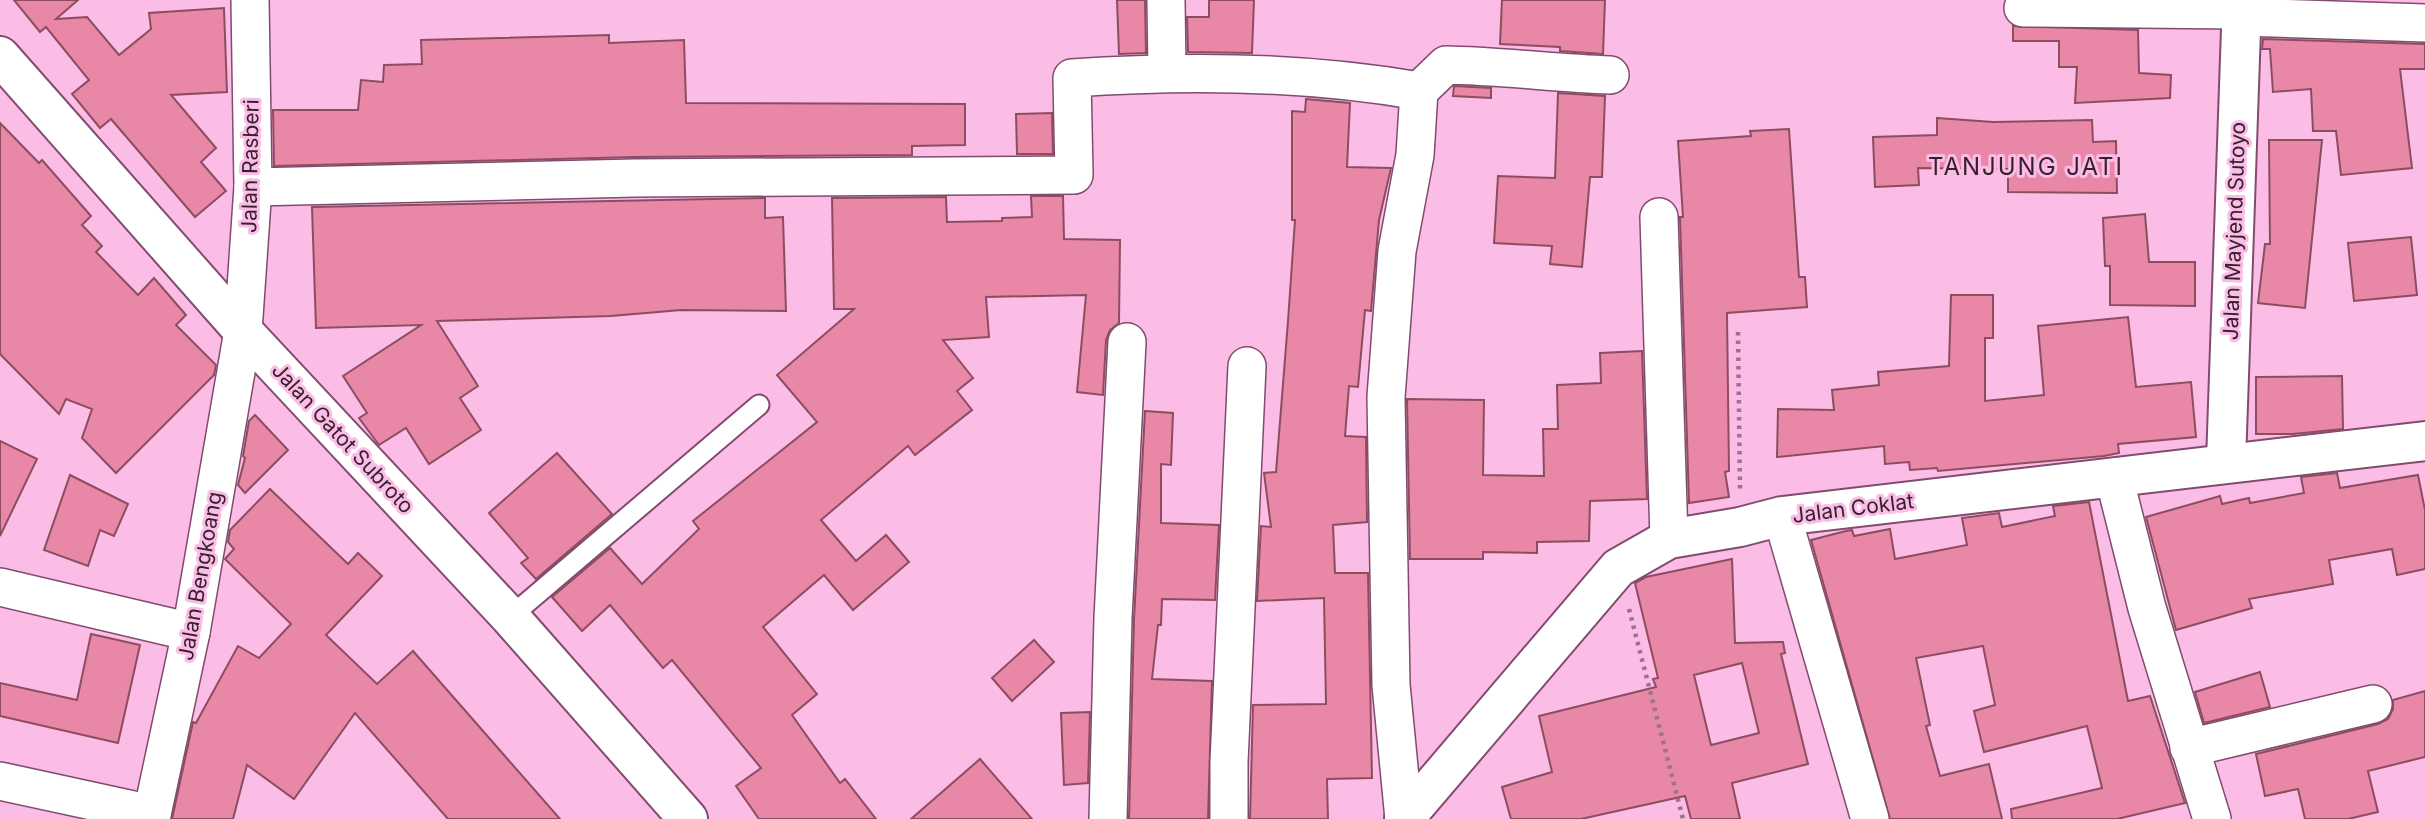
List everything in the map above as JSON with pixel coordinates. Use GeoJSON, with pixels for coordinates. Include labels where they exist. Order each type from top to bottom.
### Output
{"type":"FeatureCollection","features":[{"type":"Feature","properties":{"kind":"street","name":"Jalan Rasberi"},"geometry":{"type":"LineString","coordinates":[[243,331],[253,187],[250,0]]}},
{"type":"Feature","properties":{"kind":"street"},"geometry":{"type":"LineString","coordinates":[[1166,0],[1167,71]]}},
{"type":"Feature","properties":{"kind":"street"},"geometry":{"type":"LineString","coordinates":[[2023,8],[2241,9],[2425,23]]}},
{"type":"Feature","properties":{"kind":"street","name":"Jalan Mayjend Sutoyo"},"geometry":{"type":"LineString","coordinates":[[2226,462],[2241,9]]}},
{"type":"Feature","properties":{"kind":"street","name":"Jalan Gatot Subroto"},"geometry":{"type":"LineString","coordinates":[[0,56],[243,331],[510,617],[688,819]]}},
{"type":"Feature","properties":{"kind":"street"},"geometry":{"type":"LineString","coordinates":[[1404,819],[1391,685],[1385,397],[1397,251],[1415,155],[1419,91],[1446,65],[1491,66],[1538,73],[1610,75]]}},
{"type":"Feature","properties":{"kind":"street"},"geometry":{"type":"LineString","coordinates":[[253,187],[635,178],[1074,174],[1072,78],[1167,71],[1362,82],[1419,91]]}},
{"type":"Feature","properties":{"kind":"street"},"geometry":{"type":"LineString","coordinates":[[1658,217],[1669,539]]}},
{"type":"Feature","properties":{"kind":"street","name":"Jalan Bengkoang"},"geometry":{"type":"LineString","coordinates":[[152,817],[191,632],[243,331]]}},
{"type":"Feature","properties":{"kind":"street"},"geometry":{"type":"LineString","coordinates":[[1108,819],[1113,618],[1127,342]]}},
{"type":"Feature","properties":{"kind":"street"},"geometry":{"type":"LineString","coordinates":[[1229,819],[1229,762],[1247,366]]}},
{"type":"Feature","properties":{"kind":"street","name":"Jalan Coklat"},"geometry":{"type":"LineString","coordinates":[[1404,819],[1618,568],[1669,539],[1740,527],[1782,516],[2425,440]]}},
{"type":"Feature","properties":{"kind":"street"},"geometry":{"type":"LineString","coordinates":[[2113,477],[2147,608],[2212,819]]}},
{"type":"Feature","properties":{"kind":"street"},"geometry":{"type":"LineString","coordinates":[[1782,516],[1870,819]]}},
{"type":"Feature","properties":{"kind":"street"},"geometry":{"type":"LineString","coordinates":[[0,587],[191,632]]}},
{"type":"Feature","properties":{"kind":"street"},"geometry":{"type":"LineString","coordinates":[[2189,748],[2373,704]]}},
{"type":"Feature","properties":{"kind":"street"},"geometry":{"type":"LineString","coordinates":[[0,781],[152,817]]}},
{"type":"Feature","properties":{"kind":"lane"},"geometry":{"type":"LineString","coordinates":[[510,617],[759,405]]}},
{"type":"Feature","properties":{"kind":"path"},"geometry":{"type":"LineString","coordinates":[[1738,332],[1740,527]]}},
{"type":"Feature","properties":{"kind":"path"},"geometry":{"type":"LineString","coordinates":[[1618,568],[1683,819]]}},
{"type":"Feature","properties":{"kind":"building"},"geometry":{"type":"Polygon","coordinates":[[[14,0],[78,0],[56,19],[87,17],[119,55],[151,29],[149,13],[224,8],[227,92],[171,95],[216,148],[201,162],[226,191],[195,217],[111,119],[100,128],[72,94],[89,80],[46,27],[40,32],[14,0]]]}},
{"type":"Feature","properties":{"kind":"building"},"geometry":{"type":"Polygon","coordinates":[[[1117,0],[1145,0],[1146,53],[1119,54],[1117,0]]]}},
{"type":"Feature","properties":{"kind":"building"},"geometry":{"type":"Polygon","coordinates":[[[1209,0],[1254,0],[1252,53],[1188,52],[1187,17],[1209,17],[1209,0]]]}},
{"type":"Feature","properties":{"kind":"building"},"geometry":{"type":"Polygon","coordinates":[[[1502,0],[1605,0],[1603,54],[1560,51],[1560,47],[1500,44],[1502,0]]]}},
{"type":"Feature","properties":{"kind":"building"},"geometry":{"type":"Polygon","coordinates":[[[2013,26],[2138,30],[2139,73],[2171,75],[2170,98],[2075,103],[2077,67],[2059,67],[2059,41],[2013,41],[2013,26]]]}},
{"type":"Feature","properties":{"kind":"building"},"geometry":{"type":"Polygon","coordinates":[[[609,35],[609,43],[684,40],[686,103],[965,104],[965,145],[912,146],[912,155],[635,157],[274,166],[273,110],[358,110],[361,80],[383,82],[384,65],[422,64],[421,40],[609,35]]]}},
{"type":"Feature","properties":{"kind":"building"},"geometry":{"type":"Polygon","coordinates":[[[2263,39],[2425,44],[2425,69],[2400,69],[2412,168],[2341,175],[2336,131],[2313,131],[2311,89],[2273,92],[2270,49],[2262,49],[2263,39]]]}},
{"type":"Feature","properties":{"kind":"building"},"geometry":{"type":"Polygon","coordinates":[[[1454,86],[1491,88],[1491,98],[1453,96],[1454,86]]]}},
{"type":"Feature","properties":{"kind":"building"},"geometry":{"type":"Polygon","coordinates":[[[1558,93],[1605,96],[1602,177],[1590,177],[1582,267],[1550,264],[1552,246],[1494,243],[1498,176],[1555,178],[1558,93]]]}},
{"type":"Feature","properties":{"kind":"building"},"geometry":{"type":"Polygon","coordinates":[[[1306,99],[1350,103],[1347,167],[1391,168],[1379,220],[1371,311],[1365,310],[1358,387],[1349,386],[1345,436],[1366,437],[1367,522],[1333,525],[1335,573],[1368,573],[1372,778],[1327,779],[1328,819],[1250,819],[1253,705],[1326,704],[1324,598],[1257,601],[1261,526],[1271,527],[1264,473],[1276,472],[1288,321],[1295,220],[1292,220],[1292,111],[1305,112],[1306,99]]]}},
{"type":"Feature","properties":{"kind":"building"},"geometry":{"type":"Polygon","coordinates":[[[1052,113],[1053,154],[1017,154],[1016,114],[1052,113]]]}},
{"type":"Feature","properties":{"kind":"building"},"geometry":{"type":"Polygon","coordinates":[[[1937,118],[1993,122],[2092,120],[2093,142],[2116,141],[2117,193],[2008,192],[2008,169],[1918,168],[1919,185],[1875,187],[1873,137],[1937,135],[1937,118]]]}},
{"type":"Feature","properties":{"kind":"building"},"geometry":{"type":"Polygon","coordinates":[[[0,123],[39,163],[42,160],[91,216],[82,225],[102,246],[96,252],[138,295],[154,278],[186,315],[176,325],[216,365],[214,375],[116,473],[82,438],[92,409],[66,399],[59,414],[0,354],[0,123]]]}},
{"type":"Feature","properties":{"kind":"building"},"geometry":{"type":"Polygon","coordinates":[[[1789,129],[1799,277],[1805,277],[1807,307],[1727,313],[1729,471],[1725,472],[1729,497],[1689,503],[1680,217],[1683,217],[1678,141],[1751,136],[1750,131],[1789,129]]]}},
{"type":"Feature","properties":{"kind":"building"},"geometry":{"type":"Polygon","coordinates":[[[2269,140],[2322,140],[2305,308],[2258,303],[2265,244],[2270,244],[2269,140]]]}},
{"type":"Feature","properties":{"kind":"building"},"geometry":{"type":"Polygon","coordinates":[[[1031,196],[1063,196],[1064,239],[1120,240],[1119,323],[1110,330],[1106,340],[1103,395],[1077,392],[1086,295],[986,297],[989,337],[943,340],[973,378],[957,391],[972,410],[915,455],[908,446],[821,520],[856,561],[886,535],[909,562],[853,610],[824,575],[763,627],[817,694],[792,715],[840,783],[845,779],[876,819],[759,819],[736,786],[761,768],[672,660],[663,668],[610,605],[582,631],[552,597],[610,548],[642,584],[699,529],[693,521],[817,422],[777,375],[854,309],[834,309],[832,198],[946,197],[947,222],[1002,221],[1002,218],[1032,217],[1031,196]]]}},
{"type":"Feature","properties":{"kind":"building"},"geometry":{"type":"Polygon","coordinates":[[[765,198],[765,218],[783,217],[786,311],[681,310],[611,316],[437,321],[478,386],[460,398],[481,430],[429,464],[406,428],[379,445],[359,418],[367,413],[343,376],[421,325],[316,328],[312,207],[765,198]]]}},
{"type":"Feature","properties":{"kind":"building"},"geometry":{"type":"Polygon","coordinates":[[[2145,214],[2149,262],[2195,262],[2195,306],[2110,305],[2110,266],[2105,266],[2103,218],[2145,214]]]}},
{"type":"Feature","properties":{"kind":"building"},"geometry":{"type":"Polygon","coordinates":[[[2411,237],[2417,295],[2354,301],[2348,243],[2411,237]]]}},
{"type":"Feature","properties":{"kind":"building"},"geometry":{"type":"Polygon","coordinates":[[[1951,295],[1993,295],[1993,338],[1985,338],[1985,401],[2044,395],[2038,326],[2128,317],[2136,387],[2191,382],[2196,437],[2118,444],[2119,453],[2104,456],[1938,471],[1937,468],[1910,470],[1909,462],[1885,464],[1884,446],[1777,457],[1778,409],[1834,410],[1832,390],[1879,385],[1878,372],[1949,366],[1951,295]]]}},
{"type":"Feature","properties":{"kind":"building"},"geometry":{"type":"Polygon","coordinates":[[[1642,351],[1647,499],[1590,501],[1589,541],[1537,542],[1537,553],[1483,552],[1483,559],[1410,559],[1407,399],[1484,400],[1483,475],[1544,476],[1543,429],[1558,429],[1557,385],[1601,383],[1600,353],[1642,351]]]}},
{"type":"Feature","properties":{"kind":"building"},"geometry":{"type":"Polygon","coordinates":[[[2342,376],[2343,429],[2293,434],[2256,434],[2256,377],[2342,376]]]}},
{"type":"Feature","properties":{"kind":"building"},"geometry":{"type":"Polygon","coordinates":[[[1145,411],[1173,413],[1171,465],[1161,464],[1161,523],[1219,525],[1215,600],[1162,599],[1161,625],[1158,625],[1152,679],[1212,681],[1208,819],[1129,819],[1134,619],[1145,411]]]}},
{"type":"Feature","properties":{"kind":"building"},"geometry":{"type":"Polygon","coordinates":[[[255,415],[288,450],[245,493],[238,485],[245,458],[243,456],[249,421],[255,415]]]}},
{"type":"Feature","properties":{"kind":"building"},"geometry":{"type":"Polygon","coordinates":[[[0,441],[37,459],[0,536],[0,441]]]}},
{"type":"Feature","properties":{"kind":"building"},"geometry":{"type":"Polygon","coordinates":[[[557,453],[612,514],[536,579],[521,563],[528,558],[489,513],[557,453]]]}},
{"type":"Feature","properties":{"kind":"building"},"geometry":{"type":"Polygon","coordinates":[[[2337,473],[2340,488],[2418,475],[2425,510],[2425,569],[2397,575],[2392,549],[2329,560],[2333,584],[2249,599],[2252,608],[2176,630],[2146,517],[2220,496],[2222,504],[2249,498],[2250,503],[2304,493],[2301,477],[2337,473]]]}},
{"type":"Feature","properties":{"kind":"building"},"geometry":{"type":"Polygon","coordinates":[[[70,475],[128,504],[114,536],[100,530],[88,566],[44,550],[70,475]]]}},
{"type":"Feature","properties":{"kind":"building"},"geometry":{"type":"Polygon","coordinates":[[[270,489],[348,564],[358,553],[382,576],[326,635],[377,684],[413,651],[560,819],[448,819],[355,713],[294,799],[247,765],[233,819],[172,819],[193,722],[196,723],[238,646],[259,658],[291,624],[225,559],[234,549],[228,542],[230,530],[270,489]]]}},
{"type":"Feature","properties":{"kind":"building"},"geometry":{"type":"Polygon","coordinates":[[[2089,502],[2128,701],[2150,696],[2185,803],[2117,819],[2012,819],[2011,809],[2102,788],[2087,726],[1984,752],[1974,711],[1995,705],[1983,646],[1916,658],[1930,725],[1926,726],[1940,776],[1989,764],[2002,819],[1890,819],[1811,540],[1852,530],[1854,536],[1890,529],[1895,559],[1967,545],[1962,518],[1999,513],[2002,527],[2055,516],[2053,506],[2089,502]]]}},
{"type":"Feature","properties":{"kind":"building"},"geometry":{"type":"Polygon","coordinates":[[[1732,559],[1735,643],[1783,642],[1785,653],[1781,654],[1808,764],[1732,783],[1740,819],[1691,819],[1685,796],[1581,819],[1511,819],[1502,787],[1552,772],[1539,716],[1656,687],[1653,679],[1658,678],[1635,583],[1646,577],[1732,559]],[[1742,663],[1694,675],[1711,745],[1759,733],[1742,663]]]}},
{"type":"Feature","properties":{"kind":"building"},"geometry":{"type":"Polygon","coordinates":[[[91,634],[140,645],[118,743],[0,716],[0,683],[77,700],[91,634]]]}},
{"type":"Feature","properties":{"kind":"building"},"geometry":{"type":"Polygon","coordinates":[[[1034,640],[1054,662],[1012,701],[992,678],[1034,640]]]}},
{"type":"Feature","properties":{"kind":"building"},"geometry":{"type":"Polygon","coordinates":[[[2260,672],[2270,707],[2204,723],[2195,692],[2260,672]]]}},
{"type":"Feature","properties":{"kind":"building"},"geometry":{"type":"Polygon","coordinates":[[[2425,691],[2425,757],[2368,771],[2378,812],[2348,819],[2305,819],[2298,789],[2265,796],[2256,754],[2378,724],[2388,719],[2393,709],[2393,700],[2425,691]]]}},
{"type":"Feature","properties":{"kind":"building"},"geometry":{"type":"Polygon","coordinates":[[[1090,712],[1088,783],[1064,785],[1061,713],[1090,712]]]}},
{"type":"Feature","properties":{"kind":"building"},"geometry":{"type":"Polygon","coordinates":[[[980,759],[1032,819],[911,819],[980,759]]]}},
{"type":"Feature","properties":{"kind":"district","name":"TANJUNG JATI"},"geometry":{"type":"Point","coordinates":[2026,166]}}]}
